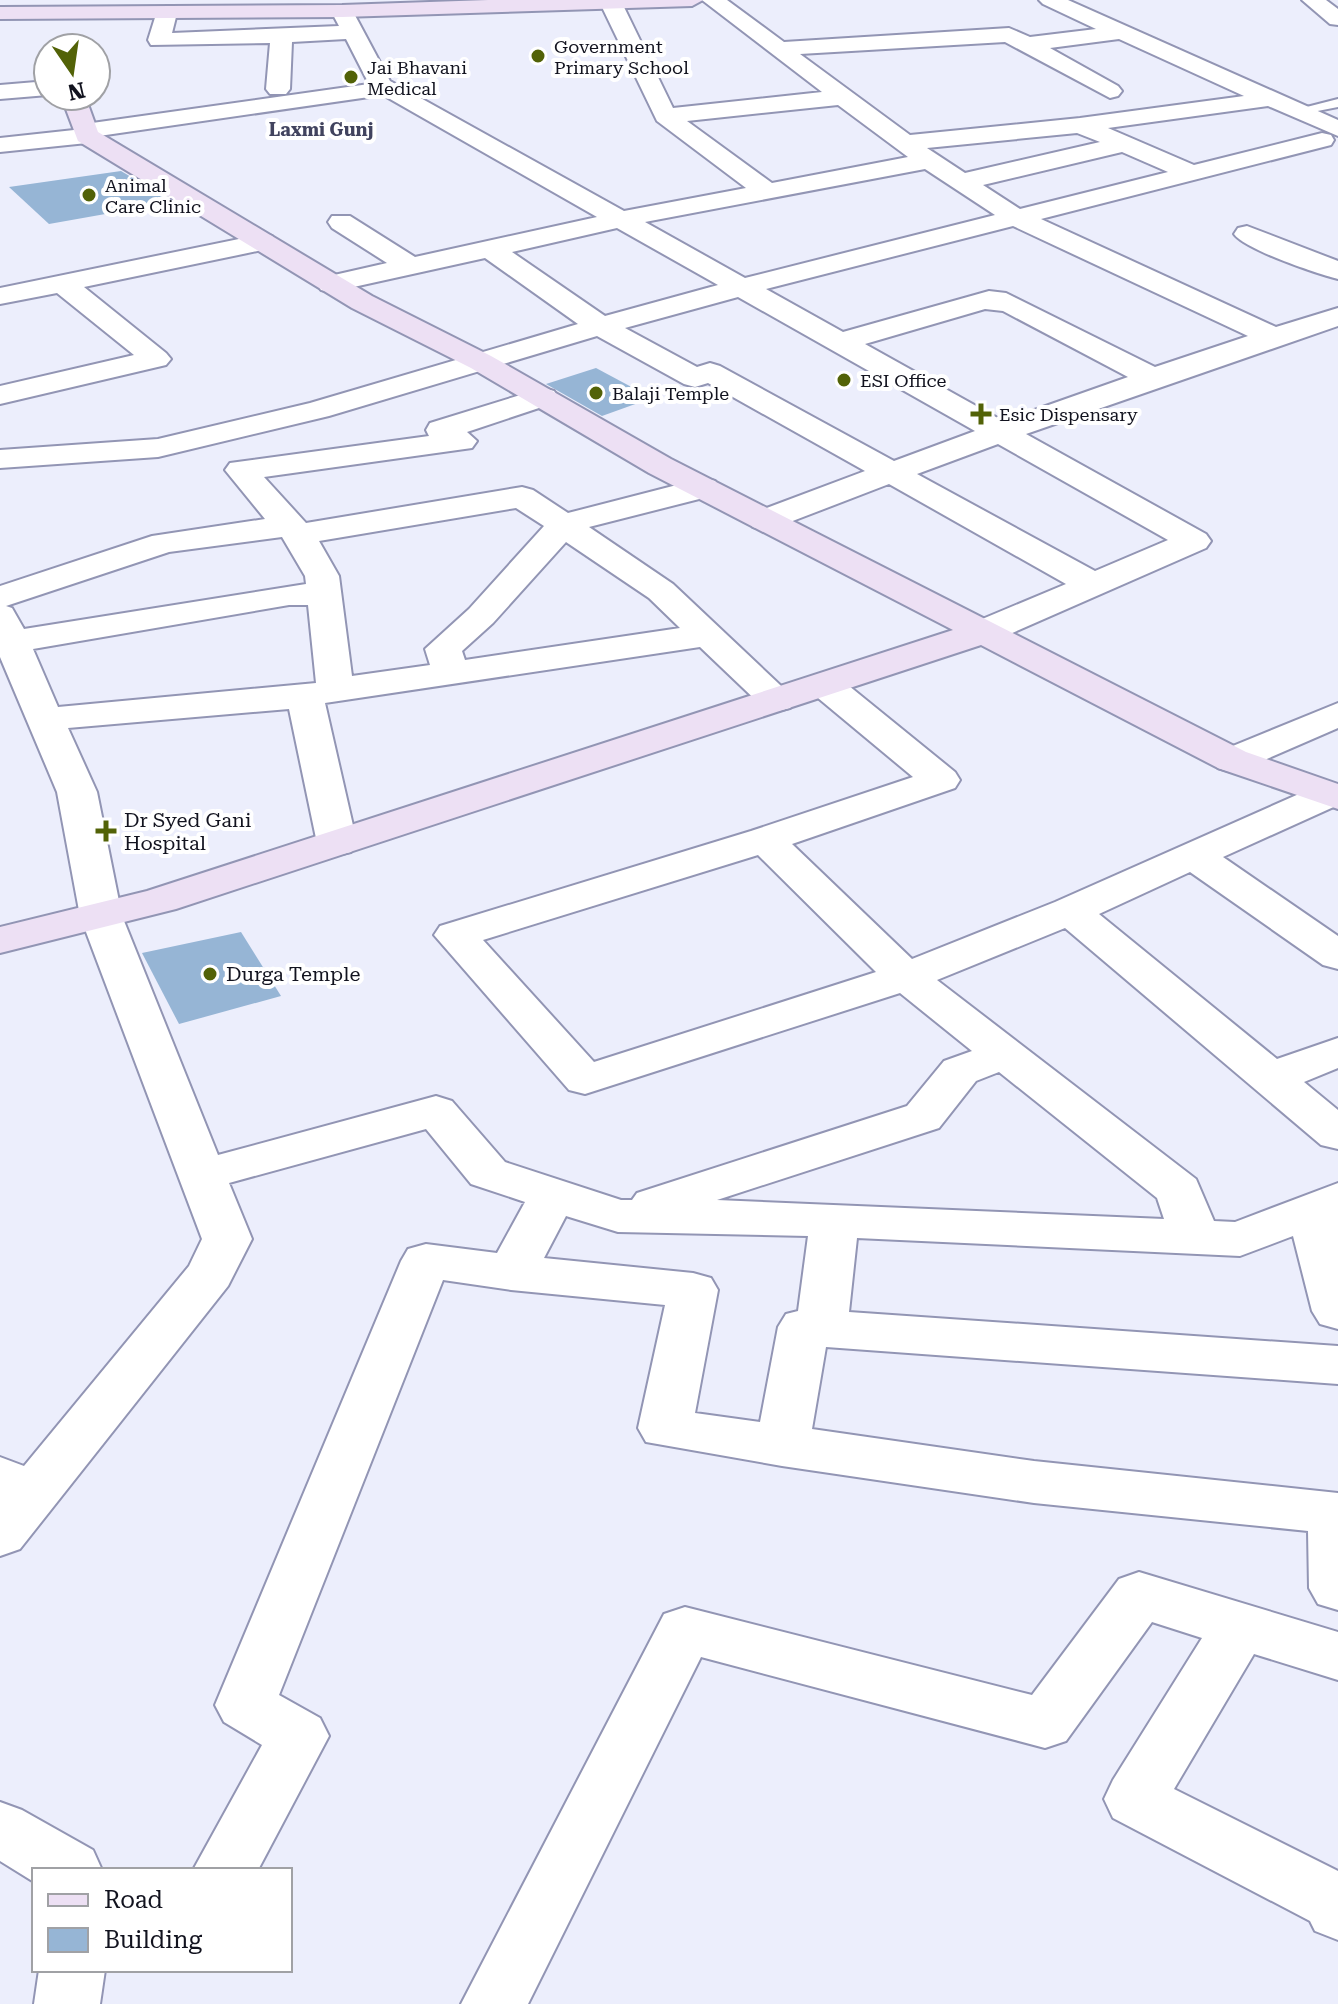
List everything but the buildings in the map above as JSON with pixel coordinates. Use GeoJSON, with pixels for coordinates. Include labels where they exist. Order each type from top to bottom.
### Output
{"type":"FeatureCollection","features":[{"type":"Feature","properties":{"kind":"main road"},"geometry":{"type":"LineString","coordinates":[[0,13],[42,6],[166,13],[291,6],[347,22],[599,3],[692,0]]}},
{"type":"Feature","properties":{"kind":"main road"},"geometry":{"type":"LineString","coordinates":[[42,6],[51,32]]}},
{"type":"Feature","properties":{"kind":"main road"},"geometry":{"type":"LineString","coordinates":[[78,112],[86,134],[331,284],[480,361],[704,488],[1232,760],[1335,796]]}},
{"type":"Feature","properties":{"kind":"main road"},"geometry":{"type":"LineString","coordinates":[[0,940],[161,900],[981,633]]}},
{"type":"Feature","properties":{"kind":"street"},"geometry":{"type":"LineString","coordinates":[[713,0],[929,161],[1017,218],[1273,337]]}},
{"type":"Feature","properties":{"kind":"street"},"geometry":{"type":"LineString","coordinates":[[1050,0],[1297,111],[1330,135]]}},
{"type":"Feature","properties":{"kind":"street"},"geometry":{"type":"LineString","coordinates":[[1313,0],[1338,19]]}},
{"type":"Feature","properties":{"kind":"street"},"geometry":{"type":"LineString","coordinates":[[599,3],[665,116],[767,191]]}},
{"type":"Feature","properties":{"kind":"street"},"geometry":{"type":"LineString","coordinates":[[166,13],[159,40],[281,36],[347,22],[381,85],[1194,541],[981,633]]}},
{"type":"Feature","properties":{"kind":"street"},"geometry":{"type":"LineString","coordinates":[[1027,44],[1122,32]]}},
{"type":"Feature","properties":{"kind":"street"},"geometry":{"type":"LineString","coordinates":[[779,49],[1009,35],[1110,91]]}},
{"type":"Feature","properties":{"kind":"street"},"geometry":{"type":"LineString","coordinates":[[278,89],[281,36]]}},
{"type":"Feature","properties":{"kind":"street"},"geometry":{"type":"LineString","coordinates":[[0,145],[386,88]]}},
{"type":"Feature","properties":{"kind":"street"},"geometry":{"type":"LineString","coordinates":[[0,92],[32,89]]}},
{"type":"Feature","properties":{"kind":"street"},"geometry":{"type":"LineString","coordinates":[[665,116],[843,97]]}},
{"type":"Feature","properties":{"kind":"street"},"geometry":{"type":"LineString","coordinates":[[904,143],[1080,125],[1270,99]]}},
{"type":"Feature","properties":{"kind":"street"},"geometry":{"type":"LineString","coordinates":[[1080,125],[1192,173]]}},
{"type":"Feature","properties":{"kind":"street"},"geometry":{"type":"LineString","coordinates":[[0,459],[158,448],[217,435],[318,410],[743,287],[1330,135]]}},
{"type":"Feature","properties":{"kind":"street"},"geometry":{"type":"LineString","coordinates":[[961,182],[1124,144]]}},
{"type":"Feature","properties":{"kind":"street"},"geometry":{"type":"LineString","coordinates":[[331,284],[622,219],[929,161]]}},
{"type":"Feature","properties":{"kind":"street"},"geometry":{"type":"LineString","coordinates":[[341,222],[410,266]]}},
{"type":"Feature","properties":{"kind":"street"},"geometry":{"type":"LineString","coordinates":[[1247,234],[1275,249],[1281,248],[1338,271]]}},
{"type":"Feature","properties":{"kind":"street"},"geometry":{"type":"LineString","coordinates":[[0,296],[263,242]]}},
{"type":"Feature","properties":{"kind":"street"},"geometry":{"type":"LineString","coordinates":[[489,248],[601,327],[695,378],[710,372],[1092,584]]}},
{"type":"Feature","properties":{"kind":"street"},"geometry":{"type":"LineString","coordinates":[[0,395],[156,359],[63,284]]}},
{"type":"Feature","properties":{"kind":"street"},"geometry":{"type":"LineString","coordinates":[[841,342],[989,299],[997,304],[1006,301],[1153,378]]}},
{"type":"Feature","properties":{"kind":"street"},"geometry":{"type":"LineString","coordinates":[[765,520],[999,432],[1338,317]]}},
{"type":"Feature","properties":{"kind":"street"},"geometry":{"type":"LineString","coordinates":[[241,470],[461,441],[441,430],[543,397]]}},
{"type":"Feature","properties":{"kind":"street"},"geometry":{"type":"LineString","coordinates":[[217,435],[241,470],[294,530],[322,576],[320,693],[337,843]]}},
{"type":"Feature","properties":{"kind":"street"},"geometry":{"type":"LineString","coordinates":[[451,673],[443,649],[481,616],[564,524],[704,488]]}},
{"type":"Feature","properties":{"kind":"street"},"geometry":{"type":"LineString","coordinates":[[0,597],[164,543],[294,530],[522,497],[661,591],[777,700]]}},
{"type":"Feature","properties":{"kind":"street"},"geometry":{"type":"LineString","coordinates":[[0,1534],[17,1485],[210,1274],[227,1239],[101,916],[77,792],[3,622],[324,594]]}},
{"type":"Feature","properties":{"kind":"street"},"geometry":{"type":"LineString","coordinates":[[46,719],[320,693],[708,635]]}},
{"type":"Feature","properties":{"kind":"street"},"geometry":{"type":"LineString","coordinates":[[825,685],[941,780],[765,840],[455,935],[585,1080],[906,977],[1070,911],[1190,856],[1335,796]]}},
{"type":"Feature","properties":{"kind":"street"},"geometry":{"type":"LineString","coordinates":[[1232,760],[1338,714]]}},
{"type":"Feature","properties":{"kind":"street"},"geometry":{"type":"LineString","coordinates":[[765,840],[906,977],[1179,1190],[1195,1237]]}},
{"type":"Feature","properties":{"kind":"street"},"geometry":{"type":"LineString","coordinates":[[1190,856],[1221,873],[1338,956]]}},
{"type":"Feature","properties":{"kind":"street"},"geometry":{"type":"LineString","coordinates":[[1070,911],[1338,1134]]}},
{"type":"Feature","properties":{"kind":"street"},"geometry":{"type":"LineString","coordinates":[[1271,1078],[1338,1052]]}},
{"type":"Feature","properties":{"kind":"street"},"geometry":{"type":"LineString","coordinates":[[618,1216],[923,1117],[960,1071],[1005,1054]]}},
{"type":"Feature","properties":{"kind":"street"},"geometry":{"type":"LineString","coordinates":[[201,1175],[436,1111],[488,1173],[618,1216],[834,1221],[1240,1239],[1325,1205],[1338,1311]]}},
{"type":"Feature","properties":{"kind":"street"},"geometry":{"type":"LineString","coordinates":[[511,1273],[553,1195]]}},
{"type":"Feature","properties":{"kind":"street"},"geometry":{"type":"LineString","coordinates":[[822,1328],[834,1221]]}},
{"type":"Feature","properties":{"kind":"street"},"geometry":{"type":"LineString","coordinates":[[226,1868],[299,1736],[245,1705],[426,1261],[511,1273],[693,1290],[665,1428],[1034,1482],[1337,1514],[1338,1588]]}},
{"type":"Feature","properties":{"kind":"street"},"geometry":{"type":"LineString","coordinates":[[782,1446],[804,1327],[1338,1365]]}},
{"type":"Feature","properties":{"kind":"street"},"geometry":{"type":"LineString","coordinates":[[494,2004],[685,1630],[1045,1723],[1139,1595],[1338,1656]]}},
{"type":"Feature","properties":{"kind":"street"},"geometry":{"type":"LineString","coordinates":[[1240,1627],[1135,1799],[1334,1901],[1338,1911]]}},
{"type":"Feature","properties":{"kind":"street"},"geometry":{"type":"LineString","coordinates":[[0,1829],[74,1868]]}},
{"type":"Feature","properties":{"kind":"street"},"geometry":{"type":"LineString","coordinates":[[67,2004],[72,1972]]}},
{"type":"Feature","properties":{"kind":"lane"},"geometry":{"type":"LineString","coordinates":[[1297,111],[1338,103]]}},
{"type":"Feature","properties":{"kind":"place","name":"Government Primary School"},"geometry":{"type":"Point","coordinates":[538,56]}},
{"type":"Feature","properties":{"kind":"place","name":"Jai Bhavani Medical"},"geometry":{"type":"Point","coordinates":[351,77]}},
{"type":"Feature","properties":{"kind":"place","name":"Animal Care Clinic"},"geometry":{"type":"Point","coordinates":[89,195]}},
{"type":"Feature","properties":{"kind":"place","name":"ESI Office"},"geometry":{"type":"Point","coordinates":[844,380]}},
{"type":"Feature","properties":{"kind":"place","name":"Balaji Temple"},"geometry":{"type":"Point","coordinates":[596,393]}},
{"type":"Feature","properties":{"kind":"place","name":"Esic Dispensary"},"geometry":{"type":"Point","coordinates":[981,414]}},
{"type":"Feature","properties":{"kind":"place","name":"Dr Syed Gani Hospital"},"geometry":{"type":"Point","coordinates":[106,831]}},
{"type":"Feature","properties":{"kind":"place","name":"Durga Temple"},"geometry":{"type":"Point","coordinates":[210,974]}},
{"type":"Feature","properties":{"kind":"district","name":"Laxmi Gunj"},"geometry":{"type":"Point","coordinates":[321,129]}}]}
